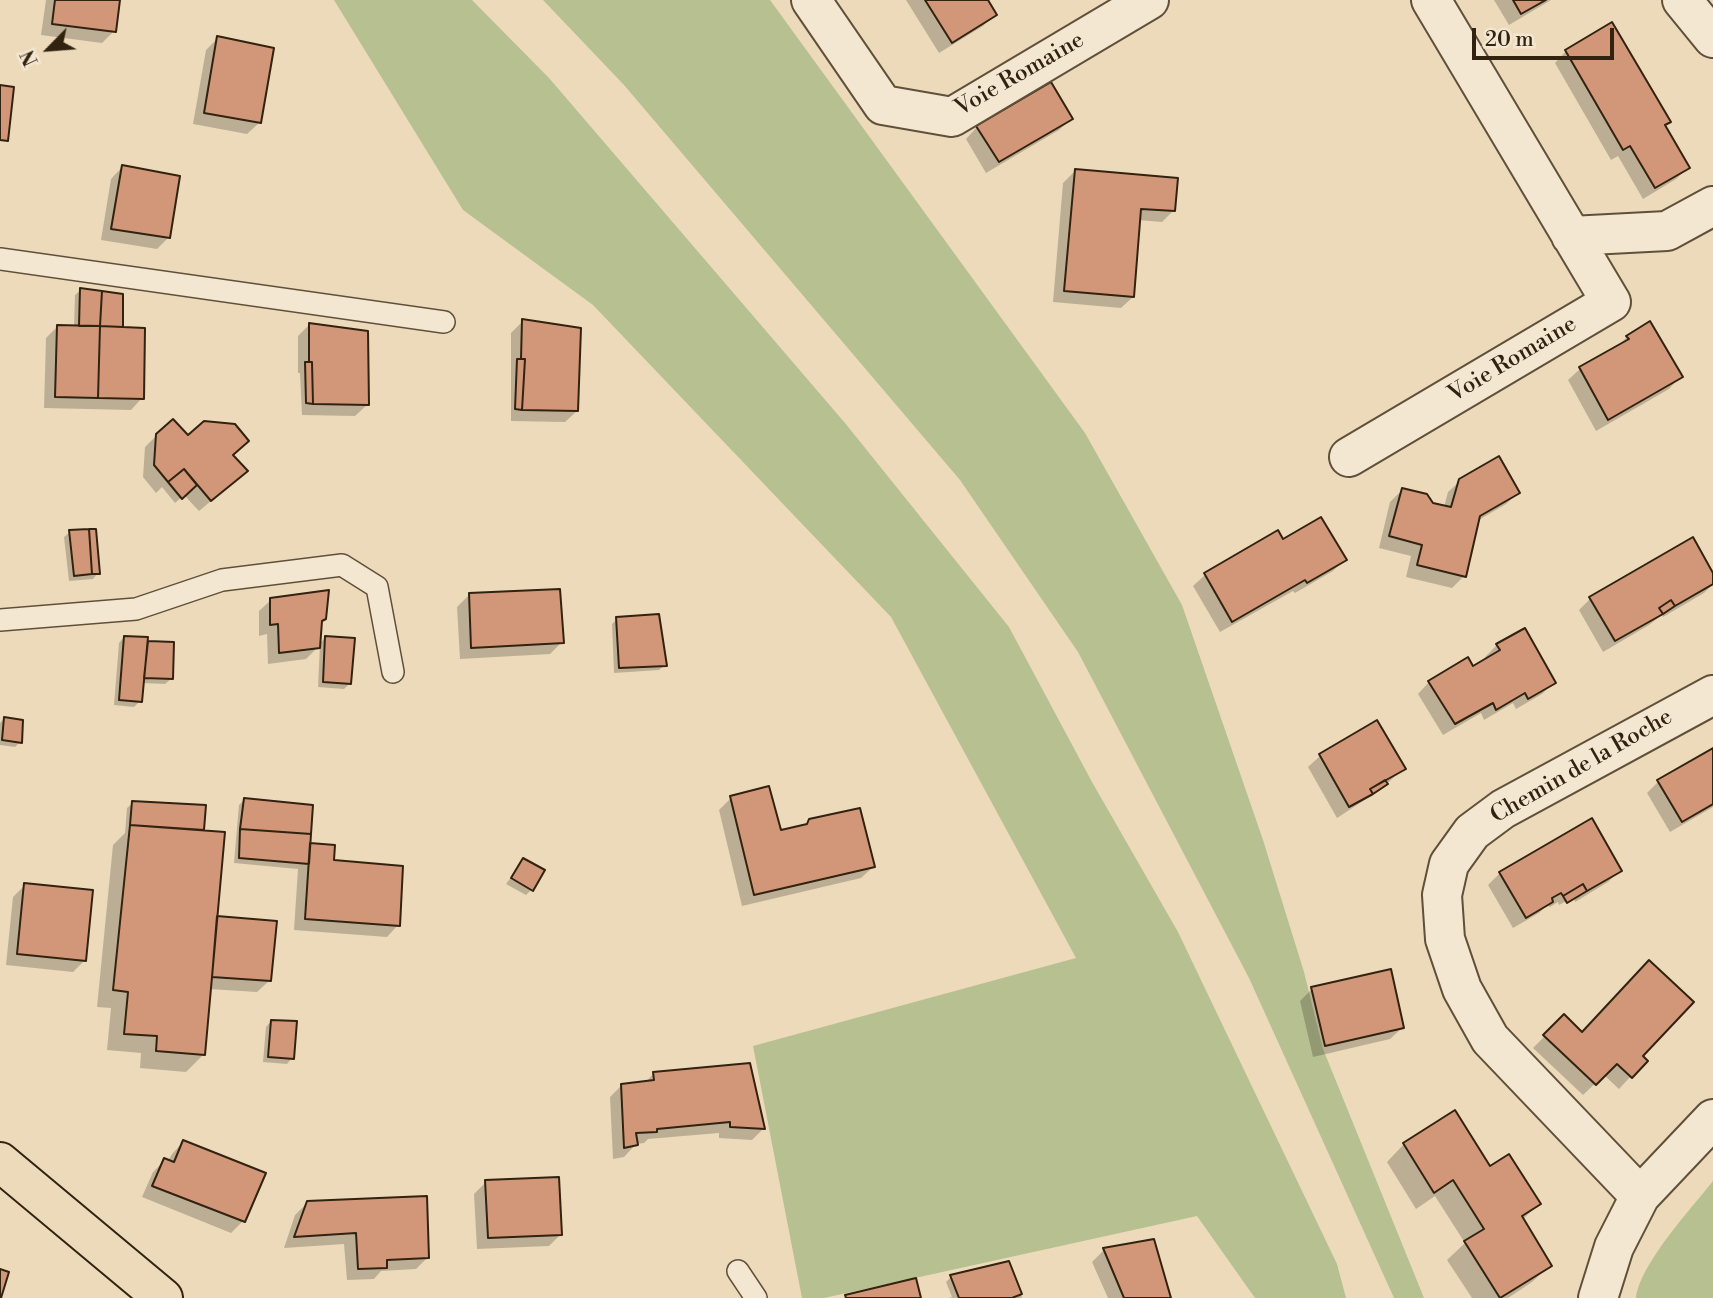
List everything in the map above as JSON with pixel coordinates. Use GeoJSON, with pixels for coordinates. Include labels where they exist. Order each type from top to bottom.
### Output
{"type":"FeatureCollection","features":[{"type":"Feature","properties":{"kind":"main road"},"geometry":{"type":"LineString","coordinates":[[0,1162],[163,1298]]}},
{"type":"Feature","properties":{"kind":"street","name":"Voie Romaine"},"geometry":{"type":"LineString","coordinates":[[811,0],[883,105],[952,117],[1149,0]]}},
{"type":"Feature","properties":{"kind":"street","name":"Voie Romaine"},"geometry":{"type":"LineString","coordinates":[[1349,457],[1611,302],[1431,0]]}},
{"type":"Feature","properties":{"kind":"street"},"geometry":{"type":"LineString","coordinates":[[1682,0],[1713,38]]}},
{"type":"Feature","properties":{"kind":"street"},"geometry":{"type":"LineString","coordinates":[[1571,236],[1667,231],[1713,206]]}},
{"type":"Feature","properties":{"kind":"street","name":"Chemin de la Roche"},"geometry":{"type":"LineString","coordinates":[[1640,1196],[1490,1039],[1462,989],[1445,940],[1442,895],[1449,864],[1472,832],[1503,809],[1713,695]]}},
{"type":"Feature","properties":{"kind":"street"},"geometry":{"type":"LineString","coordinates":[[1598,1298],[1614,1247],[1640,1196],[1713,1119]]}},
{"type":"Feature","properties":{"kind":"lane"},"geometry":{"type":"LineString","coordinates":[[0,258],[444,322]]}},
{"type":"Feature","properties":{"kind":"lane"},"geometry":{"type":"LineString","coordinates":[[0,620],[136,609],[222,580],[342,565],[377,587],[393,672]]}},
{"type":"Feature","properties":{"kind":"lane"},"geometry":{"type":"LineString","coordinates":[[738,1271],[756,1298]]}},
{"type":"Feature","properties":{"kind":"green space"},"geometry":{"type":"Polygon","coordinates":[[[334,0],[472,0],[549,78],[845,423],[1009,627],[1092,782],[1178,932],[1337,1264],[1346,1298],[1255,1298],[1197,1216],[824,1298],[802,1298],[753,1046],[1076,958],[891,617],[593,305],[463,210],[334,0]]]}},
{"type":"Feature","properties":{"kind":"green space"},"geometry":{"type":"Polygon","coordinates":[[[543,0],[770,0],[1085,433],[1182,605],[1263,840],[1304,972],[1323,1049],[1424,1298],[1394,1298],[1249,978],[1078,652],[960,480],[624,85],[543,0]]]}},
{"type":"Feature","properties":{"kind":"green space"},"geometry":{"type":"Polygon","coordinates":[[[1713,1181],[1713,1298],[1636,1298],[1656,1253],[1713,1181]]]}},
{"type":"Feature","properties":{"kind":"building"},"geometry":{"type":"Polygon","coordinates":[[[55,0],[120,0],[116,32],[52,24],[55,0]]]}},
{"type":"Feature","properties":{"kind":"building"},"geometry":{"type":"Polygon","coordinates":[[[925,0],[988,0],[997,15],[952,43],[925,0]]]}},
{"type":"Feature","properties":{"kind":"building"},"geometry":{"type":"Polygon","coordinates":[[[1513,0],[1546,0],[1521,14],[1513,0]]]}},
{"type":"Feature","properties":{"kind":"building"},"geometry":{"type":"Polygon","coordinates":[[[1612,22],[1671,122],[1665,125],[1690,168],[1655,188],[1630,146],[1623,150],[1565,50],[1612,22]]]}},
{"type":"Feature","properties":{"kind":"building"},"geometry":{"type":"Polygon","coordinates":[[[217,36],[274,48],[261,123],[204,113],[217,36]]]}},
{"type":"Feature","properties":{"kind":"building"},"geometry":{"type":"Polygon","coordinates":[[[1051,82],[1073,119],[999,162],[976,126],[1051,82]]]}},
{"type":"Feature","properties":{"kind":"building"},"geometry":{"type":"Polygon","coordinates":[[[0,85],[14,87],[8,141],[0,140],[0,85]]]}},
{"type":"Feature","properties":{"kind":"building"},"geometry":{"type":"Polygon","coordinates":[[[122,165],[180,176],[170,238],[111,229],[122,165]]]}},
{"type":"Feature","properties":{"kind":"building"},"geometry":{"type":"Polygon","coordinates":[[[1075,169],[1178,178],[1175,211],[1141,209],[1134,297],[1064,291],[1075,169]]]}},
{"type":"Feature","properties":{"kind":"building"},"geometry":{"type":"Polygon","coordinates":[[[80,288],[102,291],[100,326],[79,326],[80,288]]]}},
{"type":"Feature","properties":{"kind":"building"},"geometry":{"type":"Polygon","coordinates":[[[102,291],[123,294],[123,327],[100,326],[102,291]]]}},
{"type":"Feature","properties":{"kind":"building"},"geometry":{"type":"Polygon","coordinates":[[[522,319],[581,328],[578,411],[522,410],[525,359],[521,359],[522,319]]]}},
{"type":"Feature","properties":{"kind":"building"},"geometry":{"type":"Polygon","coordinates":[[[1650,321],[1683,377],[1608,420],[1579,367],[1629,339],[1626,336],[1650,321]]]}},
{"type":"Feature","properties":{"kind":"building"},"geometry":{"type":"Polygon","coordinates":[[[309,323],[368,331],[369,405],[313,404],[309,323]]]}},
{"type":"Feature","properties":{"kind":"building"},"geometry":{"type":"Polygon","coordinates":[[[57,325],[100,326],[98,398],[55,397],[57,325]]]}},
{"type":"Feature","properties":{"kind":"building"},"geometry":{"type":"Polygon","coordinates":[[[100,326],[145,328],[144,399],[98,398],[100,326]]]}},
{"type":"Feature","properties":{"kind":"building"},"geometry":{"type":"Polygon","coordinates":[[[517,359],[525,359],[522,410],[515,409],[517,359]]]}},
{"type":"Feature","properties":{"kind":"building"},"geometry":{"type":"Polygon","coordinates":[[[305,362],[312,362],[313,404],[306,403],[305,362]]]}},
{"type":"Feature","properties":{"kind":"building"},"geometry":{"type":"Polygon","coordinates":[[[173,419],[188,435],[204,421],[235,424],[249,441],[233,455],[248,471],[211,501],[184,469],[168,482],[154,465],[156,434],[173,419]]]}},
{"type":"Feature","properties":{"kind":"building"},"geometry":{"type":"Polygon","coordinates":[[[1499,456],[1520,493],[1480,516],[1466,577],[1417,565],[1422,545],[1389,536],[1402,488],[1427,494],[1433,503],[1451,507],[1459,479],[1499,456]]]}},
{"type":"Feature","properties":{"kind":"building"},"geometry":{"type":"Polygon","coordinates":[[[184,469],[197,485],[182,499],[168,482],[184,469]]]}},
{"type":"Feature","properties":{"kind":"building"},"geometry":{"type":"Polygon","coordinates":[[[1321,517],[1347,560],[1307,583],[1305,580],[1232,622],[1204,573],[1278,530],[1283,539],[1321,517]]]}},
{"type":"Feature","properties":{"kind":"building"},"geometry":{"type":"Polygon","coordinates":[[[89,529],[92,574],[74,576],[69,530],[89,529]]]}},
{"type":"Feature","properties":{"kind":"building"},"geometry":{"type":"Polygon","coordinates":[[[89,529],[96,529],[100,574],[92,574],[89,529]]]}},
{"type":"Feature","properties":{"kind":"building"},"geometry":{"type":"Polygon","coordinates":[[[1693,537],[1713,573],[1713,584],[1675,606],[1671,600],[1659,608],[1663,614],[1615,641],[1589,597],[1693,537]]]}},
{"type":"Feature","properties":{"kind":"building"},"geometry":{"type":"Polygon","coordinates":[[[560,589],[564,643],[471,648],[469,593],[560,589]]]}},
{"type":"Feature","properties":{"kind":"building"},"geometry":{"type":"Polygon","coordinates":[[[329,590],[326,619],[322,621],[320,648],[279,653],[278,624],[270,625],[270,598],[329,590]]]}},
{"type":"Feature","properties":{"kind":"building"},"geometry":{"type":"Polygon","coordinates":[[[1671,600],[1675,606],[1663,614],[1659,608],[1671,600]]]}},
{"type":"Feature","properties":{"kind":"building"},"geometry":{"type":"Polygon","coordinates":[[[659,614],[667,666],[619,668],[616,617],[659,614]]]}},
{"type":"Feature","properties":{"kind":"building"},"geometry":{"type":"Polygon","coordinates":[[[1525,628],[1556,683],[1528,699],[1525,693],[1496,710],[1493,703],[1455,724],[1428,681],[1468,657],[1473,666],[1500,650],[1496,644],[1525,628]]]}},
{"type":"Feature","properties":{"kind":"building"},"geometry":{"type":"Polygon","coordinates":[[[124,636],[148,637],[142,702],[119,700],[124,636]]]}},
{"type":"Feature","properties":{"kind":"building"},"geometry":{"type":"Polygon","coordinates":[[[325,636],[355,638],[351,684],[323,682],[325,636]]]}},
{"type":"Feature","properties":{"kind":"building"},"geometry":{"type":"Polygon","coordinates":[[[148,641],[174,642],[173,679],[144,678],[148,641]]]}},
{"type":"Feature","properties":{"kind":"building"},"geometry":{"type":"Polygon","coordinates":[[[4,717],[23,720],[22,743],[2,740],[4,717]]]}},
{"type":"Feature","properties":{"kind":"building"},"geometry":{"type":"Polygon","coordinates":[[[1377,720],[1406,769],[1370,789],[1373,794],[1349,807],[1319,754],[1377,720]]]}},
{"type":"Feature","properties":{"kind":"building"},"geometry":{"type":"Polygon","coordinates":[[[1713,748],[1713,804],[1682,822],[1657,780],[1713,748]]]}},
{"type":"Feature","properties":{"kind":"building"},"geometry":{"type":"Polygon","coordinates":[[[1385,780],[1388,784],[1373,794],[1370,789],[1385,780]]]}},
{"type":"Feature","properties":{"kind":"building"},"geometry":{"type":"Polygon","coordinates":[[[769,786],[781,830],[807,824],[809,819],[860,808],[875,867],[754,895],[730,796],[769,786]]]}},
{"type":"Feature","properties":{"kind":"building"},"geometry":{"type":"Polygon","coordinates":[[[244,798],[313,805],[311,834],[240,829],[244,798]]]}},
{"type":"Feature","properties":{"kind":"building"},"geometry":{"type":"Polygon","coordinates":[[[132,801],[206,805],[204,830],[130,825],[132,801]]]}},
{"type":"Feature","properties":{"kind":"building"},"geometry":{"type":"Polygon","coordinates":[[[1592,818],[1622,871],[1587,891],[1583,884],[1563,896],[1561,893],[1552,898],[1553,902],[1526,918],[1499,872],[1592,818]]]}},
{"type":"Feature","properties":{"kind":"building"},"geometry":{"type":"Polygon","coordinates":[[[130,825],[225,832],[205,1055],[156,1051],[157,1036],[124,1034],[128,992],[113,990],[130,825]]]}},
{"type":"Feature","properties":{"kind":"building"},"geometry":{"type":"Polygon","coordinates":[[[240,829],[311,834],[309,864],[239,858],[240,829]]]}},
{"type":"Feature","properties":{"kind":"building"},"geometry":{"type":"Polygon","coordinates":[[[310,843],[335,845],[334,860],[403,866],[400,926],[305,919],[310,843]]]}},
{"type":"Feature","properties":{"kind":"building"},"geometry":{"type":"Polygon","coordinates":[[[523,858],[545,870],[533,891],[511,878],[523,858]]]}},
{"type":"Feature","properties":{"kind":"building"},"geometry":{"type":"Polygon","coordinates":[[[24,883],[93,890],[86,961],[17,954],[24,883]]]}},
{"type":"Feature","properties":{"kind":"building"},"geometry":{"type":"Polygon","coordinates":[[[1583,884],[1587,891],[1567,903],[1563,896],[1583,884]]]}},
{"type":"Feature","properties":{"kind":"building"},"geometry":{"type":"Polygon","coordinates":[[[217,916],[277,921],[271,981],[212,977],[217,916]]]}},
{"type":"Feature","properties":{"kind":"building"},"geometry":{"type":"Polygon","coordinates":[[[1649,960],[1694,1002],[1643,1056],[1648,1061],[1632,1078],[1617,1064],[1596,1085],[1543,1035],[1564,1014],[1582,1032],[1649,960]]]}},
{"type":"Feature","properties":{"kind":"building"},"geometry":{"type":"Polygon","coordinates":[[[1391,969],[1404,1028],[1325,1046],[1311,987],[1391,969]]]}},
{"type":"Feature","properties":{"kind":"building"},"geometry":{"type":"Polygon","coordinates":[[[271,1020],[297,1021],[294,1059],[268,1057],[271,1020]]]}},
{"type":"Feature","properties":{"kind":"building"},"geometry":{"type":"Polygon","coordinates":[[[750,1063],[765,1129],[730,1127],[730,1122],[657,1129],[657,1132],[636,1133],[638,1145],[624,1148],[621,1084],[654,1080],[653,1072],[750,1063]]]}},
{"type":"Feature","properties":{"kind":"building"},"geometry":{"type":"Polygon","coordinates":[[[1455,1110],[1490,1166],[1509,1154],[1541,1204],[1522,1216],[1552,1266],[1500,1298],[1464,1241],[1484,1229],[1453,1180],[1434,1193],[1403,1143],[1455,1110]]]}},
{"type":"Feature","properties":{"kind":"building"},"geometry":{"type":"Polygon","coordinates":[[[183,1140],[266,1173],[245,1222],[152,1186],[164,1158],[174,1162],[183,1140]]]}},
{"type":"Feature","properties":{"kind":"building"},"geometry":{"type":"Polygon","coordinates":[[[559,1177],[562,1235],[488,1238],[485,1180],[559,1177]]]}},
{"type":"Feature","properties":{"kind":"building"},"geometry":{"type":"Polygon","coordinates":[[[427,1196],[429,1258],[387,1260],[387,1268],[358,1269],[356,1233],[294,1237],[307,1201],[427,1196]]]}},
{"type":"Feature","properties":{"kind":"building"},"geometry":{"type":"Polygon","coordinates":[[[1154,1239],[1171,1298],[1124,1298],[1103,1248],[1154,1239]]]}},
{"type":"Feature","properties":{"kind":"building"},"geometry":{"type":"Polygon","coordinates":[[[1009,1261],[1022,1294],[1012,1298],[959,1298],[950,1275],[1009,1261]]]}},
{"type":"Feature","properties":{"kind":"building"},"geometry":{"type":"Polygon","coordinates":[[[0,1269],[9,1272],[1,1298],[0,1298],[0,1269]]]}},
{"type":"Feature","properties":{"kind":"building"},"geometry":{"type":"Polygon","coordinates":[[[916,1278],[921,1298],[846,1298],[845,1295],[916,1278]]]}}]}
